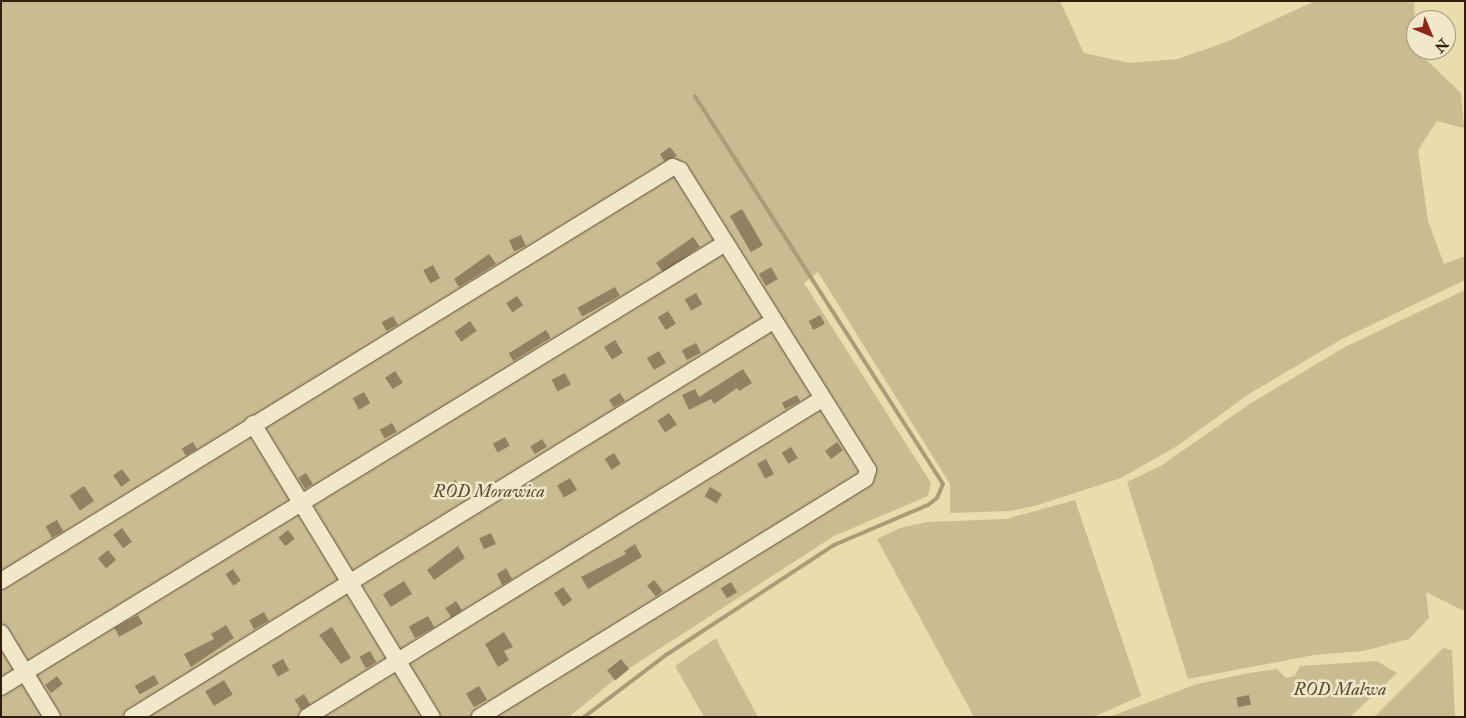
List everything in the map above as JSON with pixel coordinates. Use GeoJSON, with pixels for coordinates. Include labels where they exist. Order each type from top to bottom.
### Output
{"type":"FeatureCollection","features":[{"type":"Feature","properties":{"kind":"street"},"geometry":{"type":"LineString","coordinates":[[1,581],[673,167],[680,170],[724,244],[868,470],[866,479],[479,717]]}},
{"type":"Feature","properties":{"kind":"street"},"geometry":{"type":"LineString","coordinates":[[1,687],[300,502],[724,244]]}},
{"type":"Feature","properties":{"kind":"street"},"geometry":{"type":"LineString","coordinates":[[132,717],[773,321]]}},
{"type":"Feature","properties":{"kind":"street"},"geometry":{"type":"LineString","coordinates":[[307,717],[822,399]]}},
{"type":"Feature","properties":{"kind":"street"},"geometry":{"type":"LineString","coordinates":[[253,424],[399,660],[432,717]]}},
{"type":"Feature","properties":{"kind":"street"},"geometry":{"type":"LineString","coordinates":[[1,633],[52,717]]}},
{"type":"Feature","properties":{"kind":"green space","name":"ROD Morawica"},"geometry":{"type":"Polygon","coordinates":[[[1,1],[1060,1],[1084,53],[1129,63],[1178,59],[1226,42],[1315,1],[1414,1],[1414,10],[1406,10],[1406,60],[1426,60],[1461,93],[1464,128],[1437,121],[1418,150],[1428,221],[1444,264],[1465,256],[1465,280],[1342,339],[1249,394],[1177,446],[1121,478],[1035,506],[1009,511],[950,513],[950,484],[818,272],[804,283],[931,483],[928,496],[834,536],[625,671],[569,717],[1,717],[1,1]]]}},
{"type":"Feature","properties":{"kind":"green space"},"geometry":{"type":"Polygon","coordinates":[[[1465,290],[1464,611],[1426,592],[1429,618],[1409,639],[1363,651],[1314,655],[1188,679],[1127,482],[1162,465],[1251,403],[1345,347],[1465,290]]]}},
{"type":"Feature","properties":{"kind":"green space"},"geometry":{"type":"Polygon","coordinates":[[[1075,500],[1141,696],[1093,717],[974,717],[877,539],[900,528],[927,522],[1006,519],[1075,500]]]}},
{"type":"Feature","properties":{"kind":"green space"},"geometry":{"type":"Polygon","coordinates":[[[716,638],[758,717],[704,717],[675,666],[716,638]]]}},
{"type":"Feature","properties":{"kind":"green space"},"geometry":{"type":"Polygon","coordinates":[[[1443,648],[1452,650],[1455,717],[1374,717],[1443,648]]]}},
{"type":"Feature","properties":{"kind":"green space","name":"ROD Malwa"},"geometry":{"type":"Polygon","coordinates":[[[1377,661],[1397,673],[1350,717],[1109,717],[1197,684],[1249,673],[1277,669],[1286,678],[1295,676],[1300,666],[1377,661]]]}},
{"type":"Feature","properties":{"kind":"building"},"geometry":{"type":"Polygon","coordinates":[[[670,147],[677,156],[664,161],[660,154],[670,147]]]}},
{"type":"Feature","properties":{"kind":"building"},"geometry":{"type":"Polygon","coordinates":[[[742,209],[763,245],[751,252],[730,216],[742,209]]]}},
{"type":"Feature","properties":{"kind":"building"},"geometry":{"type":"Polygon","coordinates":[[[521,235],[526,246],[514,251],[509,240],[521,235]]]}},
{"type":"Feature","properties":{"kind":"building"},"geometry":{"type":"Polygon","coordinates":[[[693,237],[700,247],[663,273],[656,263],[693,237]]]}},
{"type":"Feature","properties":{"kind":"building"},"geometry":{"type":"Polygon","coordinates":[[[489,254],[496,264],[459,287],[454,279],[489,254]]]}},
{"type":"Feature","properties":{"kind":"building"},"geometry":{"type":"Polygon","coordinates":[[[433,265],[440,278],[430,283],[423,270],[433,265]]]}},
{"type":"Feature","properties":{"kind":"building"},"geometry":{"type":"Polygon","coordinates":[[[771,267],[778,279],[766,286],[759,274],[771,267]]]}},
{"type":"Feature","properties":{"kind":"building"},"geometry":{"type":"Polygon","coordinates":[[[615,287],[620,296],[582,317],[577,308],[615,287]]]}},
{"type":"Feature","properties":{"kind":"building"},"geometry":{"type":"Polygon","coordinates":[[[696,293],[702,304],[691,311],[685,299],[696,293]]]}},
{"type":"Feature","properties":{"kind":"building"},"geometry":{"type":"Polygon","coordinates":[[[517,296],[523,305],[512,312],[506,303],[517,296]]]}},
{"type":"Feature","properties":{"kind":"building"},"geometry":{"type":"Polygon","coordinates":[[[668,311],[676,324],[666,330],[658,317],[668,311]]]}},
{"type":"Feature","properties":{"kind":"building"},"geometry":{"type":"Polygon","coordinates":[[[820,315],[825,324],[813,330],[809,321],[820,315]]]}},
{"type":"Feature","properties":{"kind":"building"},"geometry":{"type":"Polygon","coordinates":[[[393,316],[398,325],[386,331],[382,322],[393,316]]]}},
{"type":"Feature","properties":{"kind":"building"},"geometry":{"type":"Polygon","coordinates":[[[470,321],[477,331],[461,342],[454,332],[470,321]]]}},
{"type":"Feature","properties":{"kind":"building"},"geometry":{"type":"Polygon","coordinates":[[[546,330],[551,338],[513,361],[509,353],[546,330]]]}},
{"type":"Feature","properties":{"kind":"building"},"geometry":{"type":"Polygon","coordinates":[[[615,340],[623,353],[612,360],[604,347],[615,340]]]}},
{"type":"Feature","properties":{"kind":"building"},"geometry":{"type":"Polygon","coordinates":[[[696,343],[701,353],[687,360],[682,350],[696,343]]]}},
{"type":"Feature","properties":{"kind":"building"},"geometry":{"type":"Polygon","coordinates":[[[659,351],[666,363],[654,370],[647,358],[659,351]]]}},
{"type":"Feature","properties":{"kind":"building"},"geometry":{"type":"Polygon","coordinates":[[[743,369],[752,383],[739,391],[737,388],[714,404],[711,399],[689,410],[682,395],[695,389],[699,397],[743,369]]]}},
{"type":"Feature","properties":{"kind":"building"},"geometry":{"type":"Polygon","coordinates":[[[395,371],[403,383],[393,389],[385,378],[395,371]]]}},
{"type":"Feature","properties":{"kind":"building"},"geometry":{"type":"Polygon","coordinates":[[[565,373],[571,385],[558,391],[552,380],[565,373]]]}},
{"type":"Feature","properties":{"kind":"building"},"geometry":{"type":"Polygon","coordinates":[[[364,392],[370,403],[359,410],[353,398],[364,392]]]}},
{"type":"Feature","properties":{"kind":"building"},"geometry":{"type":"Polygon","coordinates":[[[620,393],[625,401],[614,408],[609,400],[620,393]]]}},
{"type":"Feature","properties":{"kind":"building"},"geometry":{"type":"Polygon","coordinates":[[[797,395],[800,401],[785,409],[782,403],[797,395]]]}},
{"type":"Feature","properties":{"kind":"building"},"geometry":{"type":"Polygon","coordinates":[[[669,413],[677,425],[665,432],[657,421],[669,413]]]}},
{"type":"Feature","properties":{"kind":"building"},"geometry":{"type":"Polygon","coordinates":[[[392,423],[397,432],[385,439],[380,430],[392,423]]]}},
{"type":"Feature","properties":{"kind":"building"},"geometry":{"type":"Polygon","coordinates":[[[505,437],[510,446],[498,453],[493,444],[505,437]]]}},
{"type":"Feature","properties":{"kind":"building"},"geometry":{"type":"Polygon","coordinates":[[[542,439],[547,447],[535,454],[530,446],[542,439]]]}},
{"type":"Feature","properties":{"kind":"building"},"geometry":{"type":"Polygon","coordinates":[[[193,442],[197,449],[186,455],[182,448],[193,442]]]}},
{"type":"Feature","properties":{"kind":"building"},"geometry":{"type":"Polygon","coordinates":[[[837,442],[843,450],[831,459],[825,451],[837,442]]]}},
{"type":"Feature","properties":{"kind":"building"},"geometry":{"type":"Polygon","coordinates":[[[791,447],[798,458],[789,464],[782,453],[791,447]]]}},
{"type":"Feature","properties":{"kind":"building"},"geometry":{"type":"Polygon","coordinates":[[[614,453],[621,464],[612,470],[605,459],[614,453]]]}},
{"type":"Feature","properties":{"kind":"building"},"geometry":{"type":"Polygon","coordinates":[[[766,459],[774,474],[765,479],[757,464],[766,459]]]}},
{"type":"Feature","properties":{"kind":"building"},"geometry":{"type":"Polygon","coordinates":[[[122,469],[130,480],[121,487],[113,475],[122,469]]]}},
{"type":"Feature","properties":{"kind":"building"},"geometry":{"type":"Polygon","coordinates":[[[306,473],[313,484],[305,489],[298,478],[306,473]]]}},
{"type":"Feature","properties":{"kind":"building"},"geometry":{"type":"Polygon","coordinates":[[[570,478],[577,490],[564,498],[557,486],[570,478]]]}},
{"type":"Feature","properties":{"kind":"building"},"geometry":{"type":"Polygon","coordinates":[[[455,480],[462,491],[451,498],[444,487],[455,480]]]}},
{"type":"Feature","properties":{"kind":"building"},"geometry":{"type":"Polygon","coordinates":[[[84,486],[94,501],[80,510],[70,496],[84,486]]]}},
{"type":"Feature","properties":{"kind":"building"},"geometry":{"type":"Polygon","coordinates":[[[710,487],[722,494],[717,504],[704,497],[710,487]]]}},
{"type":"Feature","properties":{"kind":"building"},"geometry":{"type":"Polygon","coordinates":[[[57,520],[63,531],[52,538],[46,526],[57,520]]]}},
{"type":"Feature","properties":{"kind":"building"},"geometry":{"type":"Polygon","coordinates":[[[122,528],[132,542],[123,548],[113,534],[122,528]]]}},
{"type":"Feature","properties":{"kind":"building"},"geometry":{"type":"Polygon","coordinates":[[[288,530],[295,539],[285,546],[279,537],[288,530]]]}},
{"type":"Feature","properties":{"kind":"building"},"geometry":{"type":"Polygon","coordinates":[[[491,533],[496,544],[484,549],[479,538],[491,533]]]}},
{"type":"Feature","properties":{"kind":"building"},"geometry":{"type":"Polygon","coordinates":[[[635,544],[642,557],[588,589],[581,577],[626,554],[624,551],[635,544]]]}},
{"type":"Feature","properties":{"kind":"building"},"geometry":{"type":"Polygon","coordinates":[[[458,546],[465,558],[434,580],[427,570],[458,546]]]}},
{"type":"Feature","properties":{"kind":"building"},"geometry":{"type":"Polygon","coordinates":[[[108,550],[116,560],[106,568],[98,558],[108,550]]]}},
{"type":"Feature","properties":{"kind":"building"},"geometry":{"type":"Polygon","coordinates":[[[506,568],[512,579],[502,585],[497,574],[506,568]]]}},
{"type":"Feature","properties":{"kind":"building"},"geometry":{"type":"Polygon","coordinates":[[[233,569],[241,581],[233,586],[226,574],[233,569]]]}},
{"type":"Feature","properties":{"kind":"building"},"geometry":{"type":"Polygon","coordinates":[[[654,580],[663,591],[656,597],[647,586],[654,580]]]}},
{"type":"Feature","properties":{"kind":"building"},"geometry":{"type":"Polygon","coordinates":[[[404,581],[412,594],[391,607],[383,594],[404,581]]]}},
{"type":"Feature","properties":{"kind":"building"},"geometry":{"type":"Polygon","coordinates":[[[731,582],[737,592],[727,598],[721,588],[731,582]]]}},
{"type":"Feature","properties":{"kind":"building"},"geometry":{"type":"Polygon","coordinates":[[[563,587],[572,600],[563,606],[554,593],[563,587]]]}},
{"type":"Feature","properties":{"kind":"building"},"geometry":{"type":"Polygon","coordinates":[[[456,601],[462,610],[451,617],[445,608],[456,601]]]}},
{"type":"Feature","properties":{"kind":"building"},"geometry":{"type":"Polygon","coordinates":[[[264,612],[269,621],[254,629],[249,620],[264,612]]]}},
{"type":"Feature","properties":{"kind":"building"},"geometry":{"type":"Polygon","coordinates":[[[138,615],[143,624],[119,637],[114,628],[138,615]]]}},
{"type":"Feature","properties":{"kind":"building"},"geometry":{"type":"Polygon","coordinates":[[[428,616],[434,627],[415,638],[409,627],[428,616]]]}},
{"type":"Feature","properties":{"kind":"building"},"geometry":{"type":"Polygon","coordinates":[[[226,625],[234,638],[191,667],[184,654],[214,639],[211,634],[226,625]]]}},
{"type":"Feature","properties":{"kind":"building"},"geometry":{"type":"Polygon","coordinates":[[[332,627],[351,658],[341,664],[319,635],[332,627]]]}},
{"type":"Feature","properties":{"kind":"building"},"geometry":{"type":"Polygon","coordinates":[[[504,632],[513,647],[504,651],[509,660],[498,667],[485,644],[504,632]]]}},
{"type":"Feature","properties":{"kind":"building"},"geometry":{"type":"Polygon","coordinates":[[[370,651],[376,662],[366,668],[360,657],[370,651]]]}},
{"type":"Feature","properties":{"kind":"building"},"geometry":{"type":"Polygon","coordinates":[[[283,659],[289,670],[278,677],[272,665],[283,659]]]}},
{"type":"Feature","properties":{"kind":"building"},"geometry":{"type":"Polygon","coordinates":[[[621,659],[629,669],[615,680],[607,670],[621,659]]]}},
{"type":"Feature","properties":{"kind":"building"},"geometry":{"type":"Polygon","coordinates":[[[154,675],[159,684],[140,694],[135,686],[154,675]]]}},
{"type":"Feature","properties":{"kind":"building"},"geometry":{"type":"Polygon","coordinates":[[[57,676],[63,684],[51,693],[45,685],[57,676]]]}},
{"type":"Feature","properties":{"kind":"building"},"geometry":{"type":"Polygon","coordinates":[[[224,680],[233,695],[214,706],[205,691],[224,680]]]}},
{"type":"Feature","properties":{"kind":"building"},"geometry":{"type":"Polygon","coordinates":[[[479,686],[487,700],[474,707],[466,694],[479,686]]]}},
{"type":"Feature","properties":{"kind":"building"},"geometry":{"type":"Polygon","coordinates":[[[304,694],[310,704],[301,710],[295,700],[304,694]]]}},
{"type":"Feature","properties":{"kind":"building"},"geometry":{"type":"Polygon","coordinates":[[[1249,695],[1251,705],[1238,707],[1236,697],[1249,695]]]}},
{"type":"Feature","properties":{"kind":"waterway"},"geometry":{"type":"LineString","coordinates":[[584,717],[666,655],[834,545],[928,505],[937,498],[943,484],[695,96]]}}]}
